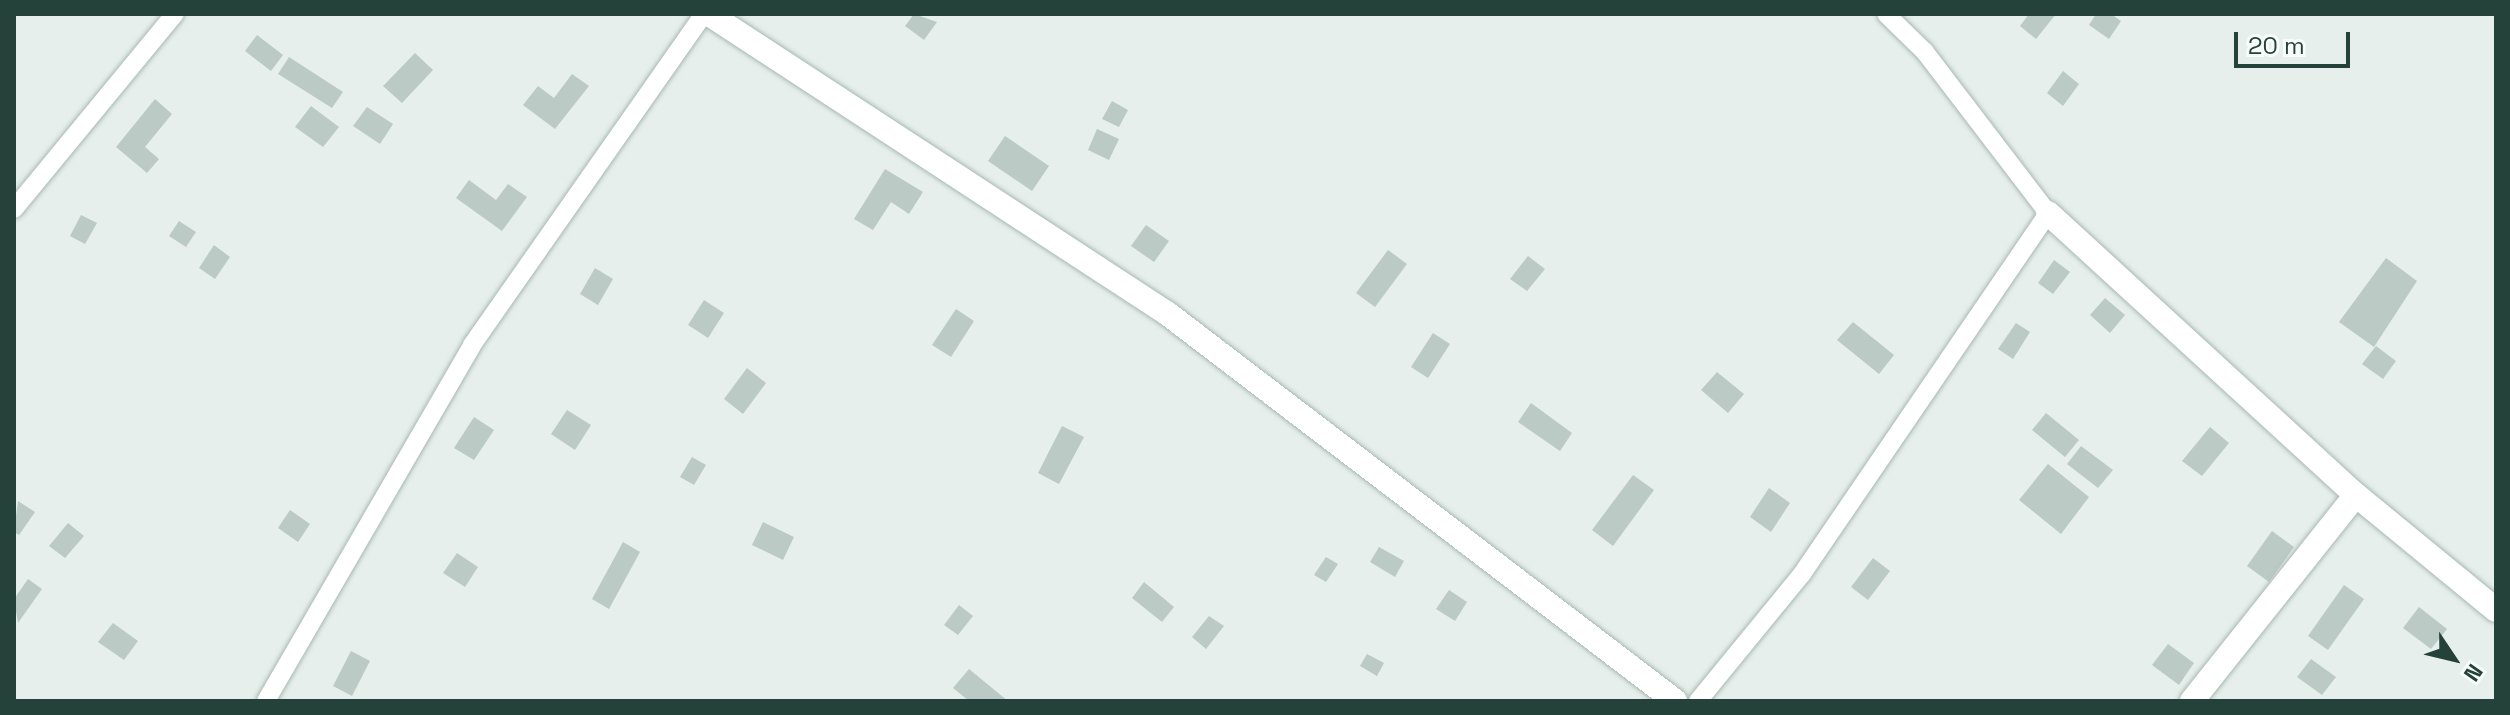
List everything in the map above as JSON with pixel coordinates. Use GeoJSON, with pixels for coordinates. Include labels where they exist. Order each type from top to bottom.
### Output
{"type":"FeatureCollection","features":[{"type":"Feature","properties":{"kind":"street"},"geometry":{"type":"LineString","coordinates":[[706,14],[1168,314],[1675,701]]}},
{"type":"Feature","properties":{"kind":"street"},"geometry":{"type":"LineString","coordinates":[[2048,213],[2356,495],[2496,610]]}},
{"type":"Feature","properties":{"kind":"street"},"geometry":{"type":"LineString","coordinates":[[2192,701],[2356,495]]}},
{"type":"Feature","properties":{"kind":"lane"},"geometry":{"type":"LineString","coordinates":[[14,209],[175,14]]}},
{"type":"Feature","properties":{"kind":"lane"},"geometry":{"type":"LineString","coordinates":[[266,701],[472,345],[706,14]]}},
{"type":"Feature","properties":{"kind":"lane"},"geometry":{"type":"LineString","coordinates":[[1698,701],[1802,574],[2048,213],[1925,52],[1886,14]]}},
{"type":"Feature","properties":{"kind":"building"},"geometry":{"type":"Polygon","coordinates":[[[914,14],[937,22],[924,40],[905,26],[914,14]]]}},
{"type":"Feature","properties":{"kind":"building"},"geometry":{"type":"Polygon","coordinates":[[[2029,14],[2056,14],[2036,39],[2020,26],[2029,14]]]}},
{"type":"Feature","properties":{"kind":"building"},"geometry":{"type":"Polygon","coordinates":[[[2096,14],[2111,14],[2121,21],[2109,39],[2089,25],[2096,14]]]}},
{"type":"Feature","properties":{"kind":"building"},"geometry":{"type":"Polygon","coordinates":[[[257,35],[283,55],[271,71],[245,51],[257,35]]]}},
{"type":"Feature","properties":{"kind":"building"},"geometry":{"type":"Polygon","coordinates":[[[415,53],[433,70],[402,103],[383,86],[415,53]]]}},
{"type":"Feature","properties":{"kind":"building"},"geometry":{"type":"Polygon","coordinates":[[[289,57],[343,92],[332,108],[278,74],[289,57]]]}},
{"type":"Feature","properties":{"kind":"building"},"geometry":{"type":"Polygon","coordinates":[[[2063,71],[2079,84],[2063,106],[2047,93],[2063,71]]]}},
{"type":"Feature","properties":{"kind":"building"},"geometry":{"type":"Polygon","coordinates":[[[572,74],[589,86],[555,129],[523,105],[538,86],[554,98],[572,74]]]}},
{"type":"Feature","properties":{"kind":"building"},"geometry":{"type":"Polygon","coordinates":[[[155,99],[172,114],[145,147],[159,159],[147,173],[116,147],[155,99]]]}},
{"type":"Feature","properties":{"kind":"building"},"geometry":{"type":"Polygon","coordinates":[[[1112,101],[1128,110],[1119,127],[1102,119],[1112,101]]]}},
{"type":"Feature","properties":{"kind":"building"},"geometry":{"type":"Polygon","coordinates":[[[311,106],[339,127],[323,147],[295,127],[311,106]]]}},
{"type":"Feature","properties":{"kind":"building"},"geometry":{"type":"Polygon","coordinates":[[[367,107],[393,124],[380,144],[353,126],[367,107]]]}},
{"type":"Feature","properties":{"kind":"building"},"geometry":{"type":"Polygon","coordinates":[[[1097,129],[1119,139],[1109,160],[1088,150],[1097,129]]]}},
{"type":"Feature","properties":{"kind":"building"},"geometry":{"type":"Polygon","coordinates":[[[1005,136],[1049,166],[1032,191],[988,161],[1005,136]]]}},
{"type":"Feature","properties":{"kind":"building"},"geometry":{"type":"Polygon","coordinates":[[[885,169],[923,192],[909,214],[891,202],[873,230],[854,219],[885,169]]]}},
{"type":"Feature","properties":{"kind":"building"},"geometry":{"type":"Polygon","coordinates":[[[469,180],[496,200],[508,184],[527,197],[502,231],[456,198],[469,180]]]}},
{"type":"Feature","properties":{"kind":"building"},"geometry":{"type":"Polygon","coordinates":[[[81,215],[97,223],[85,244],[70,236],[81,215]]]}},
{"type":"Feature","properties":{"kind":"building"},"geometry":{"type":"Polygon","coordinates":[[[179,221],[196,232],[186,247],[169,236],[179,221]]]}},
{"type":"Feature","properties":{"kind":"building"},"geometry":{"type":"Polygon","coordinates":[[[1146,225],[1169,241],[1154,262],[1131,246],[1146,225]]]}},
{"type":"Feature","properties":{"kind":"building"},"geometry":{"type":"Polygon","coordinates":[[[214,245],[230,257],[215,279],[199,268],[214,245]]]}},
{"type":"Feature","properties":{"kind":"building"},"geometry":{"type":"Polygon","coordinates":[[[1388,250],[1407,264],[1375,307],[1356,293],[1388,250]]]}},
{"type":"Feature","properties":{"kind":"building"},"geometry":{"type":"Polygon","coordinates":[[[1528,256],[1545,269],[1527,291],[1510,279],[1528,256]]]}},
{"type":"Feature","properties":{"kind":"building"},"geometry":{"type":"Polygon","coordinates":[[[2386,258],[2417,281],[2374,347],[2339,322],[2386,258]]]}},
{"type":"Feature","properties":{"kind":"building"},"geometry":{"type":"Polygon","coordinates":[[[2054,260],[2070,272],[2053,294],[2038,283],[2054,260]]]}},
{"type":"Feature","properties":{"kind":"building"},"geometry":{"type":"Polygon","coordinates":[[[595,268],[613,279],[598,305],[580,294],[595,268]]]}},
{"type":"Feature","properties":{"kind":"building"},"geometry":{"type":"Polygon","coordinates":[[[2105,298],[2125,315],[2110,333],[2090,315],[2105,298]]]}},
{"type":"Feature","properties":{"kind":"building"},"geometry":{"type":"Polygon","coordinates":[[[704,300],[724,313],[708,338],[688,325],[704,300]]]}},
{"type":"Feature","properties":{"kind":"building"},"geometry":{"type":"Polygon","coordinates":[[[956,309],[974,321],[951,357],[932,345],[956,309]]]}},
{"type":"Feature","properties":{"kind":"building"},"geometry":{"type":"Polygon","coordinates":[[[1853,322],[1894,355],[1879,374],[1837,340],[1853,322]]]}},
{"type":"Feature","properties":{"kind":"building"},"geometry":{"type":"Polygon","coordinates":[[[2016,323],[2030,332],[2013,359],[1998,349],[2016,323]]]}},
{"type":"Feature","properties":{"kind":"building"},"geometry":{"type":"Polygon","coordinates":[[[1433,333],[1450,344],[1428,378],[1411,367],[1433,333]]]}},
{"type":"Feature","properties":{"kind":"building"},"geometry":{"type":"Polygon","coordinates":[[[2376,346],[2396,361],[2383,379],[2362,364],[2376,346]]]}},
{"type":"Feature","properties":{"kind":"building"},"geometry":{"type":"Polygon","coordinates":[[[747,368],[766,383],[743,414],[724,399],[747,368]]]}},
{"type":"Feature","properties":{"kind":"building"},"geometry":{"type":"Polygon","coordinates":[[[1717,372],[1744,394],[1728,413],[1701,390],[1717,372]]]}},
{"type":"Feature","properties":{"kind":"building"},"geometry":{"type":"Polygon","coordinates":[[[1531,403],[1572,433],[1560,451],[1518,422],[1531,403]]]}},
{"type":"Feature","properties":{"kind":"building"},"geometry":{"type":"Polygon","coordinates":[[[567,410],[591,425],[575,450],[551,434],[567,410]]]}},
{"type":"Feature","properties":{"kind":"building"},"geometry":{"type":"Polygon","coordinates":[[[2046,413],[2079,440],[2065,457],[2032,430],[2046,413]]]}},
{"type":"Feature","properties":{"kind":"building"},"geometry":{"type":"Polygon","coordinates":[[[474,417],[494,430],[474,460],[454,448],[474,417]]]}},
{"type":"Feature","properties":{"kind":"building"},"geometry":{"type":"Polygon","coordinates":[[[1062,426],[1084,437],[1059,484],[1038,473],[1062,426]]]}},
{"type":"Feature","properties":{"kind":"building"},"geometry":{"type":"Polygon","coordinates":[[[2210,427],[2229,443],[2202,476],[2182,461],[2210,427]]]}},
{"type":"Feature","properties":{"kind":"building"},"geometry":{"type":"Polygon","coordinates":[[[2081,446],[2113,470],[2098,488],[2067,464],[2081,446]]]}},
{"type":"Feature","properties":{"kind":"building"},"geometry":{"type":"Polygon","coordinates":[[[692,457],[706,465],[694,485],[680,477],[692,457]]]}},
{"type":"Feature","properties":{"kind":"building"},"geometry":{"type":"Polygon","coordinates":[[[2048,464],[2089,497],[2061,534],[2019,500],[2048,464]]]}},
{"type":"Feature","properties":{"kind":"building"},"geometry":{"type":"Polygon","coordinates":[[[1633,475],[1654,490],[1613,546],[1592,530],[1633,475]]]}},
{"type":"Feature","properties":{"kind":"building"},"geometry":{"type":"Polygon","coordinates":[[[1769,488],[1790,503],[1771,532],[1750,517],[1769,488]]]}},
{"type":"Feature","properties":{"kind":"building"},"geometry":{"type":"Polygon","coordinates":[[[18,501],[35,512],[19,535],[14,532],[18,501]]]}},
{"type":"Feature","properties":{"kind":"building"},"geometry":{"type":"Polygon","coordinates":[[[290,510],[310,524],[298,542],[278,528],[290,510]]]}},
{"type":"Feature","properties":{"kind":"building"},"geometry":{"type":"Polygon","coordinates":[[[763,522],[794,537],[783,560],[752,545],[763,522]]]}},
{"type":"Feature","properties":{"kind":"building"},"geometry":{"type":"Polygon","coordinates":[[[68,523],[84,536],[65,558],[49,546],[68,523]]]}},
{"type":"Feature","properties":{"kind":"building"},"geometry":{"type":"Polygon","coordinates":[[[2272,531],[2294,547],[2269,582],[2247,566],[2272,531]]]}},
{"type":"Feature","properties":{"kind":"building"},"geometry":{"type":"Polygon","coordinates":[[[623,542],[640,552],[609,609],[592,599],[623,542]]]}},
{"type":"Feature","properties":{"kind":"building"},"geometry":{"type":"Polygon","coordinates":[[[1379,547],[1404,561],[1395,577],[1370,562],[1379,547]]]}},
{"type":"Feature","properties":{"kind":"building"},"geometry":{"type":"Polygon","coordinates":[[[457,553],[478,567],[465,587],[443,573],[457,553]]]}},
{"type":"Feature","properties":{"kind":"building"},"geometry":{"type":"Polygon","coordinates":[[[1326,557],[1338,564],[1326,582],[1314,575],[1326,557]]]}},
{"type":"Feature","properties":{"kind":"building"},"geometry":{"type":"Polygon","coordinates":[[[1873,558],[1890,571],[1868,600],[1851,587],[1873,558]]]}},
{"type":"Feature","properties":{"kind":"building"},"geometry":{"type":"Polygon","coordinates":[[[28,579],[42,589],[18,623],[14,599],[28,579]]]}},
{"type":"Feature","properties":{"kind":"building"},"geometry":{"type":"Polygon","coordinates":[[[1144,582],[1174,607],[1162,622],[1132,598],[1144,582]]]}},
{"type":"Feature","properties":{"kind":"building"},"geometry":{"type":"Polygon","coordinates":[[[2344,585],[2364,599],[2328,650],[2308,636],[2344,585]]]}},
{"type":"Feature","properties":{"kind":"building"},"geometry":{"type":"Polygon","coordinates":[[[1449,590],[1467,602],[1455,621],[1436,609],[1449,590]]]}},
{"type":"Feature","properties":{"kind":"building"},"geometry":{"type":"Polygon","coordinates":[[[959,605],[973,616],[958,635],[944,625],[959,605]]]}},
{"type":"Feature","properties":{"kind":"building"},"geometry":{"type":"Polygon","coordinates":[[[2419,607],[2447,629],[2431,649],[2403,628],[2419,607]]]}},
{"type":"Feature","properties":{"kind":"building"},"geometry":{"type":"Polygon","coordinates":[[[1209,616],[1224,626],[1206,649],[1192,637],[1209,616]]]}},
{"type":"Feature","properties":{"kind":"building"},"geometry":{"type":"Polygon","coordinates":[[[113,623],[138,641],[124,660],[98,642],[113,623]]]}},
{"type":"Feature","properties":{"kind":"building"},"geometry":{"type":"Polygon","coordinates":[[[2168,644],[2194,663],[2179,685],[2152,665],[2168,644]]]}},
{"type":"Feature","properties":{"kind":"building"},"geometry":{"type":"Polygon","coordinates":[[[351,651],[370,661],[352,696],[333,686],[351,651]]]}},
{"type":"Feature","properties":{"kind":"building"},"geometry":{"type":"Polygon","coordinates":[[[1367,654],[1384,663],[1377,676],[1360,666],[1367,654]]]}},
{"type":"Feature","properties":{"kind":"building"},"geometry":{"type":"Polygon","coordinates":[[[2311,659],[2336,677],[2322,695],[2297,677],[2311,659]]]}},
{"type":"Feature","properties":{"kind":"building"},"geometry":{"type":"Polygon","coordinates":[[[969,669],[1008,701],[969,701],[953,688],[969,669]]]}}]}
